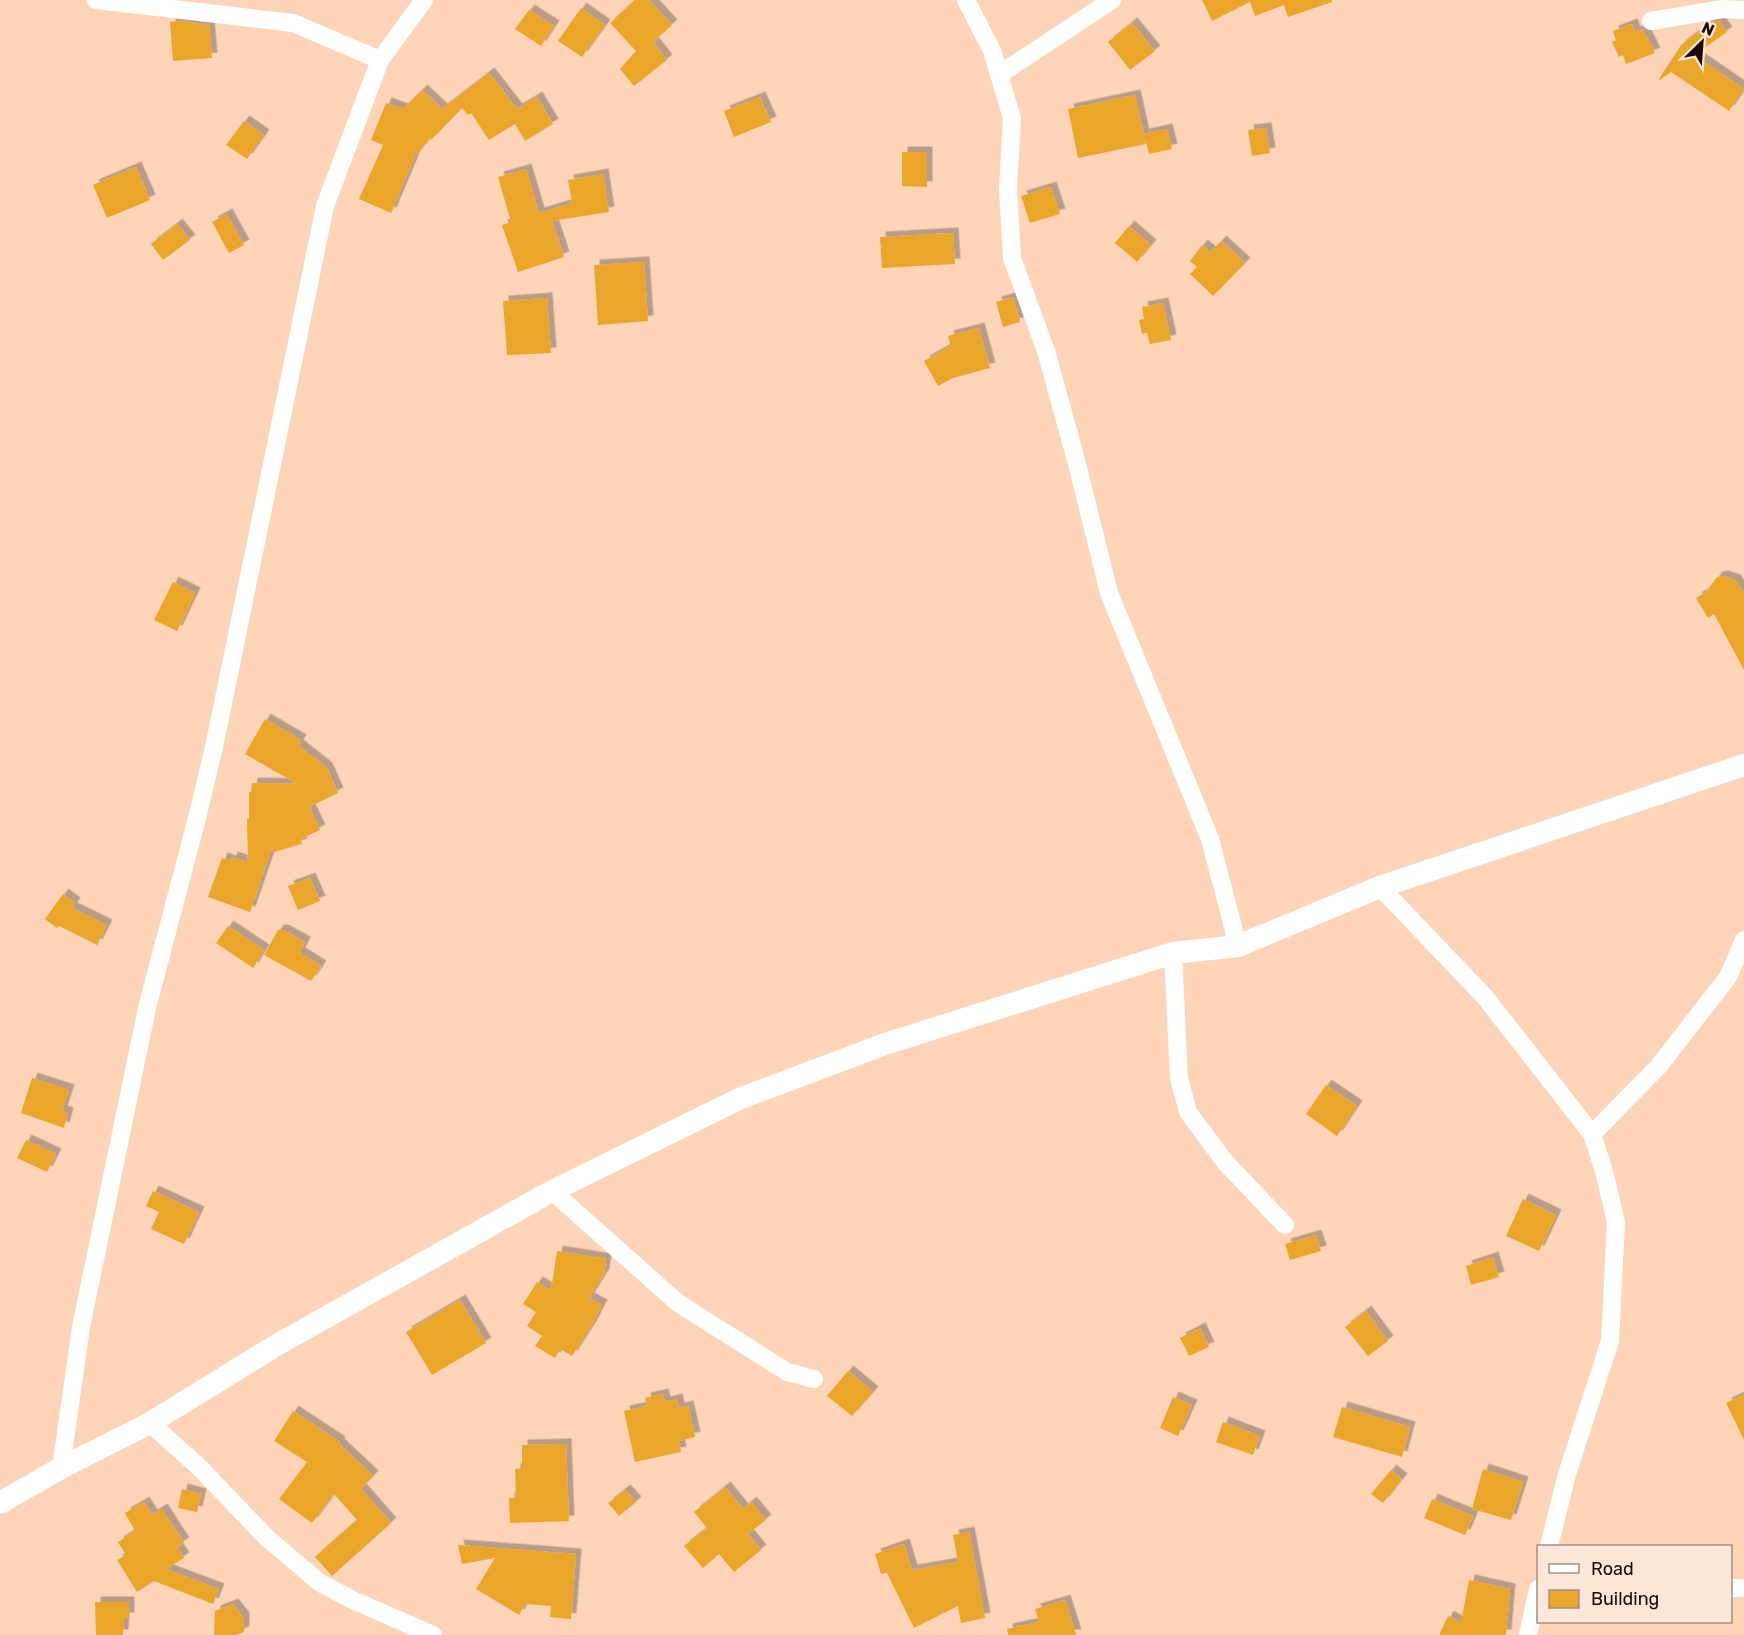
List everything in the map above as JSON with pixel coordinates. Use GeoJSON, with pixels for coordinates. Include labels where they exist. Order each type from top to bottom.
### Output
{"type":"FeatureCollection","features":[{"type":"Feature","properties":{"kind":"street"},"geometry":{"type":"LineString","coordinates":[[96,0],[293,23],[380,60]]}},
{"type":"Feature","properties":{"kind":"street"},"geometry":{"type":"LineString","coordinates":[[62,1468],[81,1327],[147,1008],[211,757],[325,206],[380,60],[424,0]]}},
{"type":"Feature","properties":{"kind":"street"},"geometry":{"type":"LineString","coordinates":[[966,0],[992,51],[1012,118],[1008,189],[1012,258],[1046,351],[1109,593],[1210,839],[1238,945]]}},
{"type":"Feature","properties":{"kind":"street"},"geometry":{"type":"LineString","coordinates":[[1000,74],[1112,0]]}},
{"type":"Feature","properties":{"kind":"street"},"geometry":{"type":"LineString","coordinates":[[1651,21],[1723,9],[1744,10]]}},
{"type":"Feature","properties":{"kind":"street"},"geometry":{"type":"LineString","coordinates":[[0,1503],[150,1423],[280,1343],[552,1191],[740,1099],[885,1044],[1173,953],[1238,945],[1380,887],[1744,765]]}},
{"type":"Feature","properties":{"kind":"street"},"geometry":{"type":"LineString","coordinates":[[1380,887],[1485,997],[1592,1134],[1604,1171],[1616,1222],[1610,1341],[1567,1474],[1549,1545]]}},
{"type":"Feature","properties":{"kind":"street"},"geometry":{"type":"LineString","coordinates":[[1592,1134],[1658,1067],[1728,977],[1744,940]]}},
{"type":"Feature","properties":{"kind":"street"},"geometry":{"type":"LineString","coordinates":[[1173,953],[1179,1078],[1188,1112],[1225,1162],[1285,1225]]}},
{"type":"Feature","properties":{"kind":"street"},"geometry":{"type":"LineString","coordinates":[[552,1191],[678,1303],[787,1372],[814,1379]]}},
{"type":"Feature","properties":{"kind":"street"},"geometry":{"type":"LineString","coordinates":[[150,1423],[199,1467],[267,1538],[320,1583],[433,1635]]}},
{"type":"Feature","properties":{"kind":"street"},"geometry":{"type":"LineString","coordinates":[[1528,1635],[1537,1597]]}},
{"type":"Feature","properties":{"kind":"building"},"geometry":{"type":"Polygon","coordinates":[[[635,0],[649,0],[672,25],[653,42],[667,60],[634,86],[620,69],[636,51],[610,23],[635,0]]]}},
{"type":"Feature","properties":{"kind":"building"},"geometry":{"type":"Polygon","coordinates":[[[1202,0],[1332,0],[1332,2],[1288,17],[1284,5],[1255,16],[1250,2],[1212,21],[1202,0]]]}},
{"type":"Feature","properties":{"kind":"building"},"geometry":{"type":"Polygon","coordinates":[[[581,8],[605,25],[582,57],[558,41],[581,8]]]}},
{"type":"Feature","properties":{"kind":"building"},"geometry":{"type":"Polygon","coordinates":[[[529,10],[554,26],[541,46],[515,29],[529,10]]]}},
{"type":"Feature","properties":{"kind":"building"},"geometry":{"type":"Polygon","coordinates":[[[1719,21],[1727,32],[1694,55],[1744,89],[1729,111],[1671,72],[1659,79],[1681,45],[1712,22],[1719,21]]]}},
{"type":"Feature","properties":{"kind":"building"},"geometry":{"type":"Polygon","coordinates":[[[170,22],[209,25],[212,58],[173,61],[170,22]]]}},
{"type":"Feature","properties":{"kind":"building"},"geometry":{"type":"Polygon","coordinates":[[[1132,23],[1155,51],[1130,70],[1108,42],[1132,23]]]}},
{"type":"Feature","properties":{"kind":"building"},"geometry":{"type":"Polygon","coordinates":[[[1632,24],[1635,32],[1643,29],[1655,53],[1626,64],[1623,55],[1619,57],[1612,42],[1616,40],[1613,31],[1632,24]]]}},
{"type":"Feature","properties":{"kind":"building"},"geometry":{"type":"Polygon","coordinates":[[[489,73],[517,109],[537,97],[553,124],[525,141],[515,124],[489,140],[471,113],[468,115],[462,108],[431,140],[430,138],[415,156],[391,213],[359,199],[383,145],[371,140],[386,103],[403,109],[422,90],[442,109],[489,73]]]}},
{"type":"Feature","properties":{"kind":"building"},"geometry":{"type":"Polygon","coordinates":[[[1135,95],[1146,144],[1078,158],[1068,109],[1135,95]]]}},
{"type":"Feature","properties":{"kind":"building"},"geometry":{"type":"Polygon","coordinates":[[[760,97],[771,122],[734,137],[724,111],[760,97]]]}},
{"type":"Feature","properties":{"kind":"building"},"geometry":{"type":"Polygon","coordinates":[[[244,121],[264,135],[247,159],[226,145],[244,121]]]}},
{"type":"Feature","properties":{"kind":"building"},"geometry":{"type":"Polygon","coordinates":[[[1266,128],[1270,153],[1252,156],[1248,130],[1266,128]]]}},
{"type":"Feature","properties":{"kind":"building"},"geometry":{"type":"Polygon","coordinates":[[[1167,129],[1172,149],[1149,154],[1144,134],[1167,129]]]}},
{"type":"Feature","properties":{"kind":"building"},"geometry":{"type":"Polygon","coordinates":[[[902,152],[927,152],[927,187],[902,186],[902,152]]]}},
{"type":"Feature","properties":{"kind":"building"},"geometry":{"type":"Polygon","coordinates":[[[136,167],[150,200],[107,218],[93,185],[136,167]]]}},
{"type":"Feature","properties":{"kind":"building"},"geometry":{"type":"Polygon","coordinates":[[[526,169],[539,213],[572,203],[568,180],[603,174],[609,212],[552,221],[564,257],[518,272],[502,225],[511,222],[498,177],[526,169]]]}},
{"type":"Feature","properties":{"kind":"building"},"geometry":{"type":"Polygon","coordinates":[[[1051,187],[1060,214],[1030,223],[1021,196],[1051,187]]]}},
{"type":"Feature","properties":{"kind":"building"},"geometry":{"type":"Polygon","coordinates":[[[227,214],[244,245],[229,253],[212,222],[227,214]]]}},
{"type":"Feature","properties":{"kind":"building"},"geometry":{"type":"Polygon","coordinates":[[[177,224],[190,240],[163,260],[151,244],[177,224]]]}},
{"type":"Feature","properties":{"kind":"building"},"geometry":{"type":"Polygon","coordinates":[[[1129,226],[1151,245],[1137,262],[1115,243],[1129,226]]]}},
{"type":"Feature","properties":{"kind":"building"},"geometry":{"type":"Polygon","coordinates":[[[953,233],[955,264],[882,268],[880,237],[953,233]]]}},
{"type":"Feature","properties":{"kind":"building"},"geometry":{"type":"Polygon","coordinates":[[[1221,241],[1245,263],[1213,296],[1190,274],[1197,267],[1190,261],[1202,245],[1211,252],[1221,241]]]}},
{"type":"Feature","properties":{"kind":"building"},"geometry":{"type":"Polygon","coordinates":[[[644,262],[648,321],[598,325],[594,265],[644,262]]]}},
{"type":"Feature","properties":{"kind":"building"},"geometry":{"type":"Polygon","coordinates":[[[1013,297],[1020,322],[1003,327],[996,302],[1013,297]]]}},
{"type":"Feature","properties":{"kind":"building"},"geometry":{"type":"Polygon","coordinates":[[[547,298],[551,353],[507,355],[503,301],[547,298]]]}},
{"type":"Feature","properties":{"kind":"building"},"geometry":{"type":"Polygon","coordinates":[[[1163,303],[1171,340],[1150,344],[1147,333],[1142,334],[1139,320],[1144,319],[1142,307],[1163,303]]]}},
{"type":"Feature","properties":{"kind":"building"},"geometry":{"type":"Polygon","coordinates":[[[979,328],[990,368],[953,378],[938,386],[924,361],[951,346],[948,336],[979,328]]]}},
{"type":"Feature","properties":{"kind":"building"},"geometry":{"type":"Polygon","coordinates":[[[1723,576],[1735,580],[1744,593],[1744,670],[1714,614],[1708,618],[1696,598],[1706,592],[1717,577],[1723,576]]]}},
{"type":"Feature","properties":{"kind":"building"},"geometry":{"type":"Polygon","coordinates":[[[173,582],[195,593],[177,631],[154,620],[173,582]]]}},
{"type":"Feature","properties":{"kind":"building"},"geometry":{"type":"Polygon","coordinates":[[[265,719],[301,740],[298,745],[327,768],[338,793],[309,807],[320,830],[301,839],[302,844],[274,852],[272,848],[250,912],[208,897],[222,858],[231,861],[232,857],[248,862],[247,819],[249,819],[249,792],[251,792],[252,783],[297,784],[245,754],[265,719]]]}},
{"type":"Feature","properties":{"kind":"building"},"geometry":{"type":"Polygon","coordinates":[[[310,878],[320,901],[298,910],[288,886],[310,878]]]}},
{"type":"Feature","properties":{"kind":"building"},"geometry":{"type":"Polygon","coordinates":[[[63,894],[75,903],[72,908],[107,925],[97,945],[59,926],[57,928],[45,919],[63,894]]]}},
{"type":"Feature","properties":{"kind":"building"},"geometry":{"type":"Polygon","coordinates":[[[228,926],[264,950],[253,968],[216,943],[228,926]]]}},
{"type":"Feature","properties":{"kind":"building"},"geometry":{"type":"Polygon","coordinates":[[[278,930],[283,930],[305,942],[300,953],[321,966],[311,981],[264,955],[278,930]]]}},
{"type":"Feature","properties":{"kind":"building"},"geometry":{"type":"Polygon","coordinates":[[[32,1078],[69,1090],[62,1111],[68,1113],[64,1128],[21,1113],[32,1078]]]}},
{"type":"Feature","properties":{"kind":"building"},"geometry":{"type":"Polygon","coordinates":[[[1326,1085],[1357,1106],[1337,1136],[1306,1114],[1326,1085]]]}},
{"type":"Feature","properties":{"kind":"building"},"geometry":{"type":"Polygon","coordinates":[[[26,1140],[56,1154],[47,1172],[17,1158],[26,1140]]]}},
{"type":"Feature","properties":{"kind":"building"},"geometry":{"type":"Polygon","coordinates":[[[153,1191],[199,1212],[184,1244],[151,1229],[159,1212],[146,1206],[153,1191]]]}},
{"type":"Feature","properties":{"kind":"building"},"geometry":{"type":"Polygon","coordinates":[[[1523,1199],[1556,1215],[1539,1251],[1506,1236],[1523,1199]]]}},
{"type":"Feature","properties":{"kind":"building"},"geometry":{"type":"Polygon","coordinates":[[[1316,1235],[1321,1251],[1290,1260],[1285,1244],[1316,1235]]]}},
{"type":"Feature","properties":{"kind":"building"},"geometry":{"type":"Polygon","coordinates":[[[557,1251],[606,1259],[604,1274],[589,1298],[602,1305],[592,1325],[572,1356],[560,1349],[555,1358],[535,1346],[542,1336],[527,1326],[536,1312],[523,1304],[537,1282],[551,1290],[557,1251]]]}},
{"type":"Feature","properties":{"kind":"building"},"geometry":{"type":"Polygon","coordinates":[[[1493,1257],[1499,1277],[1471,1285],[1466,1266],[1493,1257]]]}},
{"type":"Feature","properties":{"kind":"building"},"geometry":{"type":"Polygon","coordinates":[[[460,1300],[486,1343],[432,1375],[406,1332],[460,1300]]]}},
{"type":"Feature","properties":{"kind":"building"},"geometry":{"type":"Polygon","coordinates":[[[1366,1311],[1388,1341],[1368,1356],[1345,1327],[1366,1311]]]}},
{"type":"Feature","properties":{"kind":"building"},"geometry":{"type":"Polygon","coordinates":[[[1200,1328],[1209,1347],[1189,1356],[1180,1338],[1200,1328]]]}},
{"type":"Feature","properties":{"kind":"building"},"geometry":{"type":"Polygon","coordinates":[[[848,1371],[873,1392],[852,1416],[827,1396],[848,1371]]]}},
{"type":"Feature","properties":{"kind":"building"},"geometry":{"type":"Polygon","coordinates":[[[663,1394],[665,1402],[677,1399],[679,1408],[688,1406],[695,1437],[679,1441],[681,1452],[635,1462],[624,1411],[647,1406],[645,1398],[663,1394]]]}},
{"type":"Feature","properties":{"kind":"building"},"geometry":{"type":"Polygon","coordinates":[[[1744,1395],[1744,1440],[1726,1403],[1744,1395]]]}},
{"type":"Feature","properties":{"kind":"building"},"geometry":{"type":"Polygon","coordinates":[[[1173,1397],[1192,1405],[1178,1436],[1160,1428],[1173,1397]]]}},
{"type":"Feature","properties":{"kind":"building"},"geometry":{"type":"Polygon","coordinates":[[[1342,1407],[1410,1427],[1402,1457],[1333,1437],[1342,1407]]]}},
{"type":"Feature","properties":{"kind":"building"},"geometry":{"type":"Polygon","coordinates":[[[293,1411],[340,1442],[339,1444],[373,1476],[361,1489],[391,1523],[332,1576],[315,1557],[357,1520],[334,1494],[312,1523],[279,1499],[307,1462],[274,1441],[293,1411]]]}},
{"type":"Feature","properties":{"kind":"building"},"geometry":{"type":"Polygon","coordinates":[[[1223,1422],[1260,1436],[1253,1455],[1216,1442],[1223,1422]]]}},
{"type":"Feature","properties":{"kind":"building"},"geometry":{"type":"Polygon","coordinates":[[[566,1444],[569,1521],[510,1523],[509,1498],[516,1498],[515,1469],[522,1468],[522,1445],[566,1444]]]}},
{"type":"Feature","properties":{"kind":"building"},"geometry":{"type":"Polygon","coordinates":[[[1483,1469],[1523,1482],[1511,1520],[1472,1509],[1483,1469]]]}},
{"type":"Feature","properties":{"kind":"building"},"geometry":{"type":"Polygon","coordinates":[[[1391,1470],[1402,1479],[1383,1503],[1371,1494],[1391,1470]]]}},
{"type":"Feature","properties":{"kind":"building"},"geometry":{"type":"Polygon","coordinates":[[[725,1487],[743,1509],[751,1502],[766,1520],[748,1534],[761,1550],[734,1572],[719,1554],[703,1568],[684,1546],[707,1528],[694,1512],[725,1487]]]}},
{"type":"Feature","properties":{"kind":"building"},"geometry":{"type":"Polygon","coordinates":[[[182,1489],[201,1494],[197,1512],[178,1508],[182,1489]]]}},
{"type":"Feature","properties":{"kind":"building"},"geometry":{"type":"Polygon","coordinates":[[[625,1490],[636,1502],[619,1516],[608,1503],[625,1490]]]}},
{"type":"Feature","properties":{"kind":"building"},"geometry":{"type":"Polygon","coordinates":[[[1432,1499],[1473,1516],[1465,1535],[1424,1518],[1432,1499]]]}},
{"type":"Feature","properties":{"kind":"building"},"geometry":{"type":"Polygon","coordinates":[[[144,1502],[152,1515],[162,1509],[184,1543],[177,1547],[184,1558],[166,1569],[219,1589],[213,1604],[154,1581],[137,1592],[117,1560],[126,1555],[118,1542],[135,1531],[125,1513],[144,1502]]]}},
{"type":"Feature","properties":{"kind":"building"},"geometry":{"type":"Polygon","coordinates":[[[969,1532],[985,1618],[961,1623],[958,1606],[914,1628],[887,1573],[881,1574],[875,1554],[904,1544],[912,1570],[958,1562],[953,1535],[969,1532]]]}},
{"type":"Feature","properties":{"kind":"building"},"geometry":{"type":"Polygon","coordinates":[[[458,1545],[576,1554],[571,1619],[550,1617],[551,1606],[525,1604],[519,1615],[476,1589],[495,1558],[462,1564],[458,1545]]]}},
{"type":"Feature","properties":{"kind":"building"},"geometry":{"type":"Polygon","coordinates":[[[1469,1580],[1510,1589],[1506,1635],[1439,1635],[1448,1616],[1461,1623],[1469,1580]]]}},
{"type":"Feature","properties":{"kind":"building"},"geometry":{"type":"Polygon","coordinates":[[[1065,1600],[1076,1635],[1008,1635],[1007,1629],[1039,1622],[1035,1609],[1065,1600]]]}},
{"type":"Feature","properties":{"kind":"building"},"geometry":{"type":"Polygon","coordinates":[[[95,1602],[129,1602],[129,1618],[124,1618],[123,1635],[96,1635],[95,1602]]]}},
{"type":"Feature","properties":{"kind":"building"},"geometry":{"type":"Polygon","coordinates":[[[233,1604],[244,1618],[244,1632],[236,1635],[214,1635],[215,1611],[233,1604]]]}}]}
